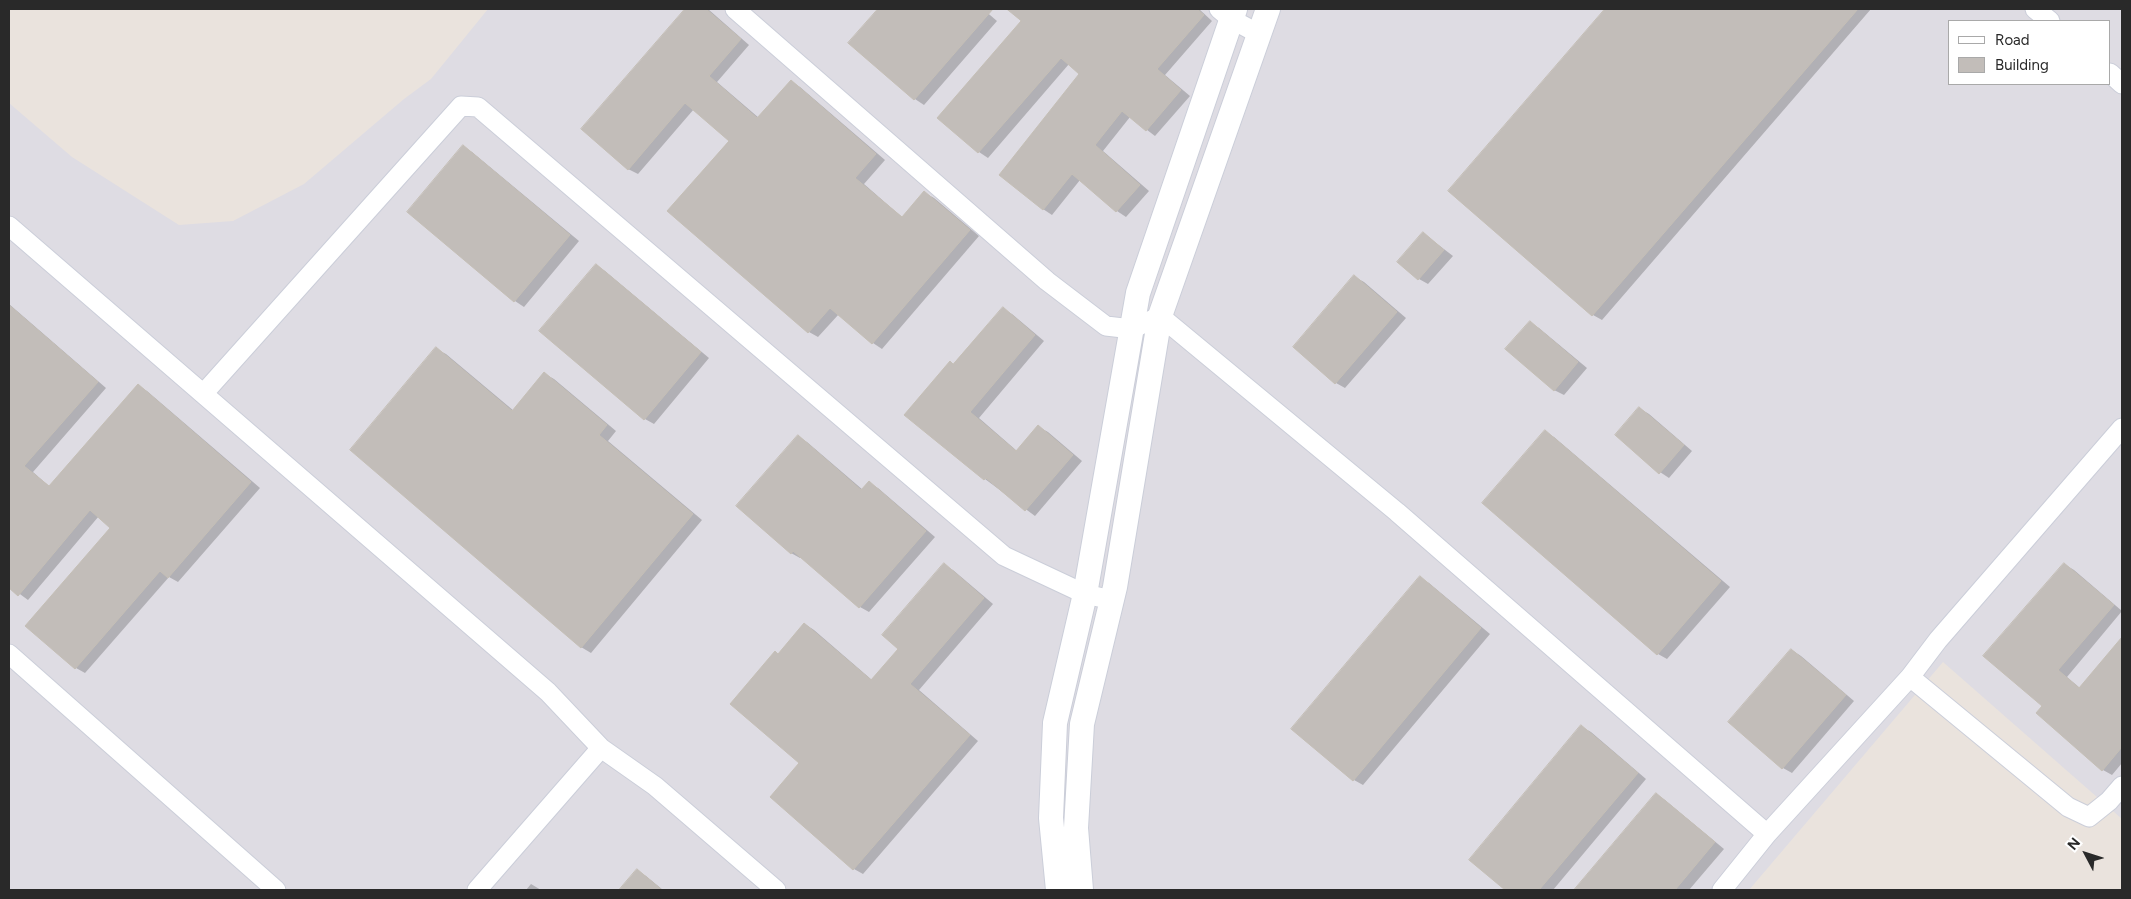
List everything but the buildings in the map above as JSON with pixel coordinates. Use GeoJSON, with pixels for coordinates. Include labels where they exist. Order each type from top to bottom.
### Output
{"type":"FeatureCollection","features":[{"type":"Feature","properties":{"kind":"street"},"geometry":{"type":"LineString","coordinates":[[735,9],[1047,281],[1106,326],[1132,328],[1160,316]]}},
{"type":"Feature","properties":{"kind":"street"},"geometry":{"type":"LineString","coordinates":[[1081,890],[1076,828],[1082,724],[1112,600],[1160,316],[1268,9]]}},
{"type":"Feature","properties":{"kind":"street"},"geometry":{"type":"LineString","coordinates":[[2035,9],[2049,20]]}},
{"type":"Feature","properties":{"kind":"street"},"geometry":{"type":"LineString","coordinates":[[1058,890],[1051,818],[1055,723],[1085,594],[1138,293],[1228,12],[1259,34]]}},
{"type":"Feature","properties":{"kind":"street"},"geometry":{"type":"LineString","coordinates":[[2111,74],[2122,84]]}},
{"type":"Feature","properties":{"kind":"street"},"geometry":{"type":"LineString","coordinates":[[203,394],[461,106],[478,107],[1004,556],[1085,594],[1112,600]]}},
{"type":"Feature","properties":{"kind":"street"},"geometry":{"type":"LineString","coordinates":[[9,226],[548,692],[601,748],[655,786],[776,890]]}},
{"type":"Feature","properties":{"kind":"street"},"geometry":{"type":"LineString","coordinates":[[1160,316],[1404,519],[1767,834]]}},
{"type":"Feature","properties":{"kind":"street"},"geometry":{"type":"LineString","coordinates":[[1722,890],[1767,834],[1910,677],[1944,632],[2122,428]]}},
{"type":"Feature","properties":{"kind":"street"},"geometry":{"type":"LineString","coordinates":[[9,654],[276,890]]}},
{"type":"Feature","properties":{"kind":"street"},"geometry":{"type":"LineString","coordinates":[[1910,677],[2068,807],[2089,817],[2109,801],[2122,786]]}},
{"type":"Feature","properties":{"kind":"street"},"geometry":{"type":"LineString","coordinates":[[477,890],[601,748]]}},
{"type":"Feature","properties":{"kind":"shaded area"},"geometry":{"type":"Polygon","coordinates":[[[488,9],[2122,9],[2122,819],[1943,662],[1749,890],[9,890],[9,103],[72,157],[179,225],[233,221],[304,184],[404,99],[431,79],[488,9]]]}}]}
